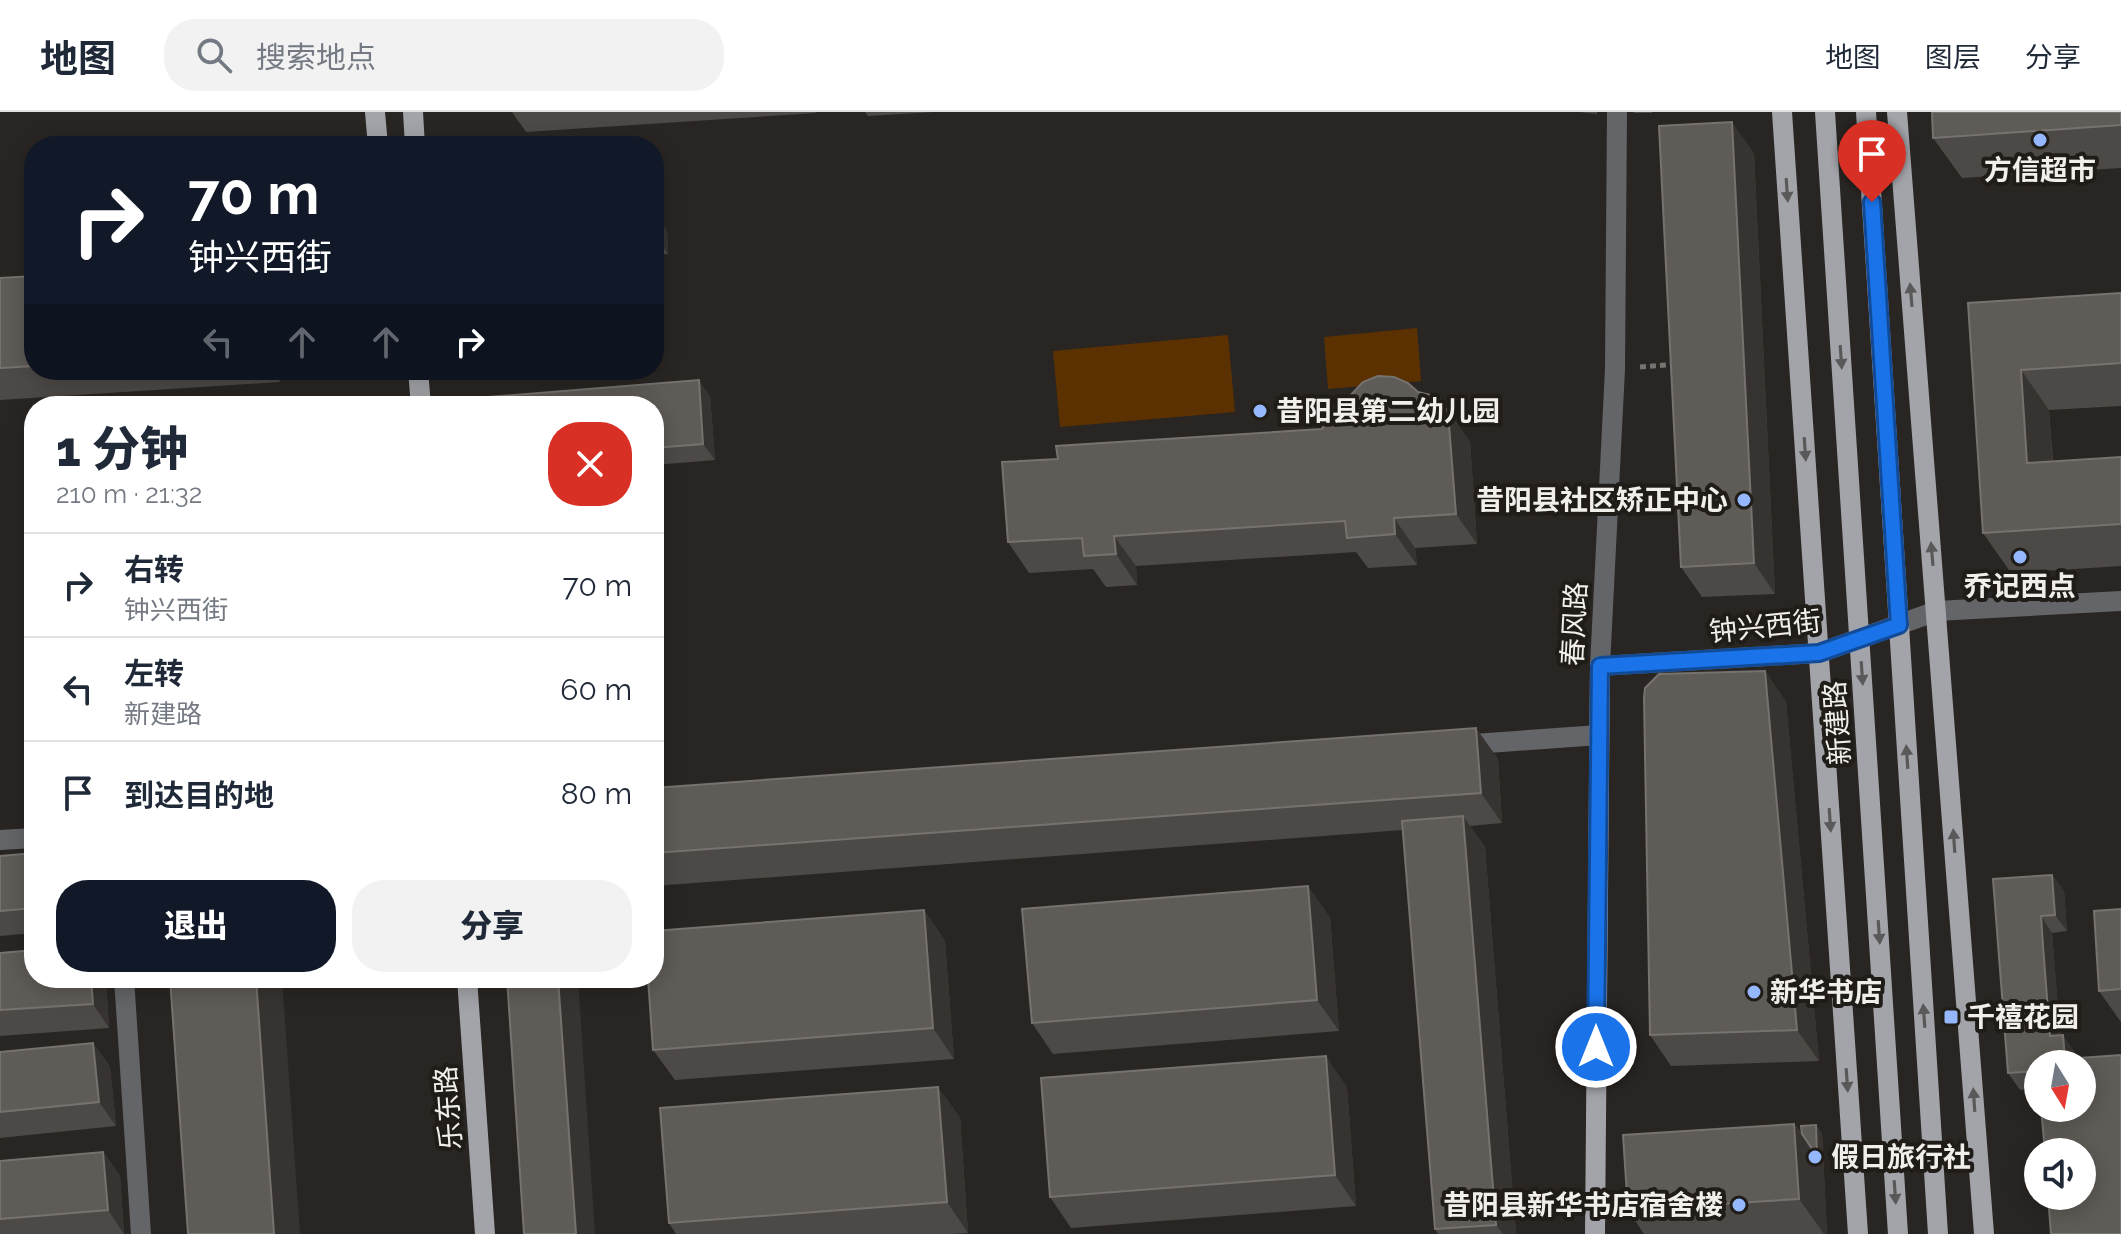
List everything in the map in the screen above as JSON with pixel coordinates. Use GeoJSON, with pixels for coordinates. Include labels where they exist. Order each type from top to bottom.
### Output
{"type":"FeatureCollection","features":[{"type":"Feature","properties":{"kind":"main road"},"geometry":{"type":"LineString","coordinates":[[375,112],[377,136]]}},
{"type":"Feature","properties":{"kind":"main road"},"geometry":{"type":"LineString","coordinates":[[413,112],[414,136]]}},
{"type":"Feature","properties":{"kind":"main road"},"geometry":{"type":"LineString","coordinates":[[1782,112],[1858,1234]]}},
{"type":"Feature","properties":{"kind":"main road","name":"新建路"},"geometry":{"type":"LineString","coordinates":[[1825,112],[1898,1234]]}},
{"type":"Feature","properties":{"kind":"main road"},"geometry":{"type":"LineString","coordinates":[[1866,112],[1938,1234]]}},
{"type":"Feature","properties":{"kind":"main road"},"geometry":{"type":"LineString","coordinates":[[1897,112],[1984,1234]]}},
{"type":"Feature","properties":{"kind":"main road","name":"春风路"},"geometry":{"type":"LineString","coordinates":[[1595,1234],[1600,666]]}},
{"type":"Feature","properties":{"kind":"main road","name":"乐东路"},"geometry":{"type":"LineString","coordinates":[[468,988],[485,1234]]}},
{"type":"Feature","properties":{"kind":"street","name":"春风路"},"geometry":{"type":"LineString","coordinates":[[1600,666],[1615,369],[1617,112]]}},
{"type":"Feature","properties":{"kind":"street","name":"钟兴西街"},"geometry":{"type":"LineString","coordinates":[[1600,666],[1819,653],[1937,611],[2121,601]]}},
{"type":"Feature","properties":{"kind":"street"},"geometry":{"type":"LineString","coordinates":[[1441,746],[1599,735]]}},
{"type":"Feature","properties":{"kind":"street"},"geometry":{"type":"LineString","coordinates":[[0,840],[24,839]]}},
{"type":"Feature","properties":{"kind":"street"},"geometry":{"type":"LineString","coordinates":[[125,988],[141,1234]]}},
{"type":"Feature","properties":{"kind":"path"},"geometry":{"type":"LineString","coordinates":[[1615,369],[1691,363]]}},
{"type":"Feature","properties":{"kind":"shaded area"},"geometry":{"type":"Polygon","coordinates":[[[1417,328],[1421,381],[1328,389],[1324,337],[1417,328]]]}},
{"type":"Feature","properties":{"kind":"shaded area"},"geometry":{"type":"Polygon","coordinates":[[[1228,335],[1235,412],[1060,427],[1053,351],[1228,335]]]}},
{"type":"Feature","properties":{"kind":"building"},"geometry":{"type":"Polygon","coordinates":[[[1932,112],[2121,112],[2121,125],[1933,138],[1932,112]]]}},
{"type":"Feature","properties":{"kind":"building"},"geometry":{"type":"Polygon","coordinates":[[[1732,122],[1754,563],[1681,567],[1659,126],[1732,122]]]}},
{"type":"Feature","properties":{"kind":"building"},"geometry":{"type":"Polygon","coordinates":[[[24,277],[24,367],[0,368],[0,278],[24,277]]]}},
{"type":"Feature","properties":{"kind":"building"},"geometry":{"type":"Polygon","coordinates":[[[2121,293],[2121,363],[2021,370],[2027,463],[2121,457],[2121,524],[1983,533],[1968,303],[2121,293]]]}},
{"type":"Feature","properties":{"kind":"building"},"geometry":{"type":"Polygon","coordinates":[[[1378,376],[1394,377],[1418,392],[1438,397],[1448,412],[1456,514],[1394,518],[1395,534],[1347,538],[1345,521],[1114,536],[1116,554],[1084,556],[1082,538],[1008,542],[1002,462],[1058,459],[1056,446],[1322,429],[1329,410],[1348,398],[1363,382],[1378,376]]]}},
{"type":"Feature","properties":{"kind":"building"},"geometry":{"type":"Polygon","coordinates":[[[699,380],[703,444],[664,447],[664,396],[500,396],[699,380]]]}},
{"type":"Feature","properties":{"kind":"building"},"geometry":{"type":"Polygon","coordinates":[[[1765,671],[1797,1030],[1650,1035],[1645,688],[1659,674],[1765,671]]]}},
{"type":"Feature","properties":{"kind":"building"},"geometry":{"type":"Polygon","coordinates":[[[1476,728],[1481,793],[664,852],[664,787],[1476,728]]]}},
{"type":"Feature","properties":{"kind":"building"},"geometry":{"type":"Polygon","coordinates":[[[1463,816],[1496,1225],[1435,1229],[1402,821],[1463,816]]]}},
{"type":"Feature","properties":{"kind":"building"},"geometry":{"type":"Polygon","coordinates":[[[24,854],[24,909],[0,911],[0,856],[24,854]]]}},
{"type":"Feature","properties":{"kind":"building"},"geometry":{"type":"Polygon","coordinates":[[[2052,875],[2055,915],[2041,916],[2043,946],[2050,1036],[2063,1035],[2064,1050],[2024,1050],[2024,1072],[2008,1073],[1993,879],[2052,875]]]}},
{"type":"Feature","properties":{"kind":"building"},"geometry":{"type":"Polygon","coordinates":[[[1308,886],[1317,1000],[1032,1023],[1022,909],[1308,886]]]}},
{"type":"Feature","properties":{"kind":"building"},"geometry":{"type":"Polygon","coordinates":[[[2121,909],[2121,989],[2099,991],[2094,911],[2121,909]]]}},
{"type":"Feature","properties":{"kind":"building"},"geometry":{"type":"Polygon","coordinates":[[[924,910],[933,1028],[653,1050],[649,988],[664,988],[664,930],[924,910]]]}},
{"type":"Feature","properties":{"kind":"building"},"geometry":{"type":"Polygon","coordinates":[[[24,951],[24,988],[92,988],[93,1004],[0,1010],[0,953],[24,951]]]}},
{"type":"Feature","properties":{"kind":"building"},"geometry":{"type":"Polygon","coordinates":[[[171,988],[257,988],[274,1234],[188,1234],[171,988]]]}},
{"type":"Feature","properties":{"kind":"building"},"geometry":{"type":"Polygon","coordinates":[[[508,988],[559,988],[576,1234],[524,1234],[508,988]]]}},
{"type":"Feature","properties":{"kind":"building"},"geometry":{"type":"Polygon","coordinates":[[[93,1043],[99,1102],[0,1112],[0,1052],[93,1043]]]}},
{"type":"Feature","properties":{"kind":"building"},"geometry":{"type":"Polygon","coordinates":[[[2121,1055],[2121,1234],[2051,1234],[2049,1210],[2096,1210],[2096,1138],[2044,1138],[2042,1122],[2096,1122],[2096,1057],[2121,1055]]]}},
{"type":"Feature","properties":{"kind":"building"},"geometry":{"type":"Polygon","coordinates":[[[1326,1056],[1335,1175],[1050,1197],[1041,1078],[1326,1056]]]}},
{"type":"Feature","properties":{"kind":"building"},"geometry":{"type":"Polygon","coordinates":[[[938,1087],[947,1202],[669,1223],[660,1108],[938,1087]]]}},
{"type":"Feature","properties":{"kind":"building"},"geometry":{"type":"Polygon","coordinates":[[[1794,1124],[1799,1199],[1628,1210],[1623,1135],[1794,1124]]]}},
{"type":"Feature","properties":{"kind":"building"},"geometry":{"type":"Polygon","coordinates":[[[1816,1125],[1817,1156],[1802,1134],[1801,1126],[1816,1125]]]}},
{"type":"Feature","properties":{"kind":"building"},"geometry":{"type":"Polygon","coordinates":[[[103,1152],[108,1210],[0,1219],[0,1161],[103,1152]]]}},
{"type":"Feature","properties":{"kind":"place","name":"方信超市"},"geometry":{"type":"Point","coordinates":[2040,140]}},
{"type":"Feature","properties":{"kind":"place","name":"昔阳县第二幼儿园"},"geometry":{"type":"Point","coordinates":[1260,411]}},
{"type":"Feature","properties":{"kind":"place","name":"昔阳县社区矫正中心"},"geometry":{"type":"Point","coordinates":[1744,500]}},
{"type":"Feature","properties":{"kind":"place","name":"乔记西点"},"geometry":{"type":"Point","coordinates":[2020,557]}},
{"type":"Feature","properties":{"kind":"place","name":"新华书店"},"geometry":{"type":"Point","coordinates":[1754,992]}},
{"type":"Feature","properties":{"kind":"place","name":"千禧花园"},"geometry":{"type":"Point","coordinates":[1951,1017]}},
{"type":"Feature","properties":{"kind":"place","name":"假日旅行社"},"geometry":{"type":"Point","coordinates":[1815,1157]}},
{"type":"Feature","properties":{"kind":"place","name":"昔阳县新华书店宿舍楼"},"geometry":{"type":"Point","coordinates":[1739,1205]}},
{"type":"Feature","properties":{"kind":"route"},"geometry":{"type":"LineString","coordinates":[[1596,1047],[1600,666],[1819,653],[1899,625],[1872,202]]}}]}
